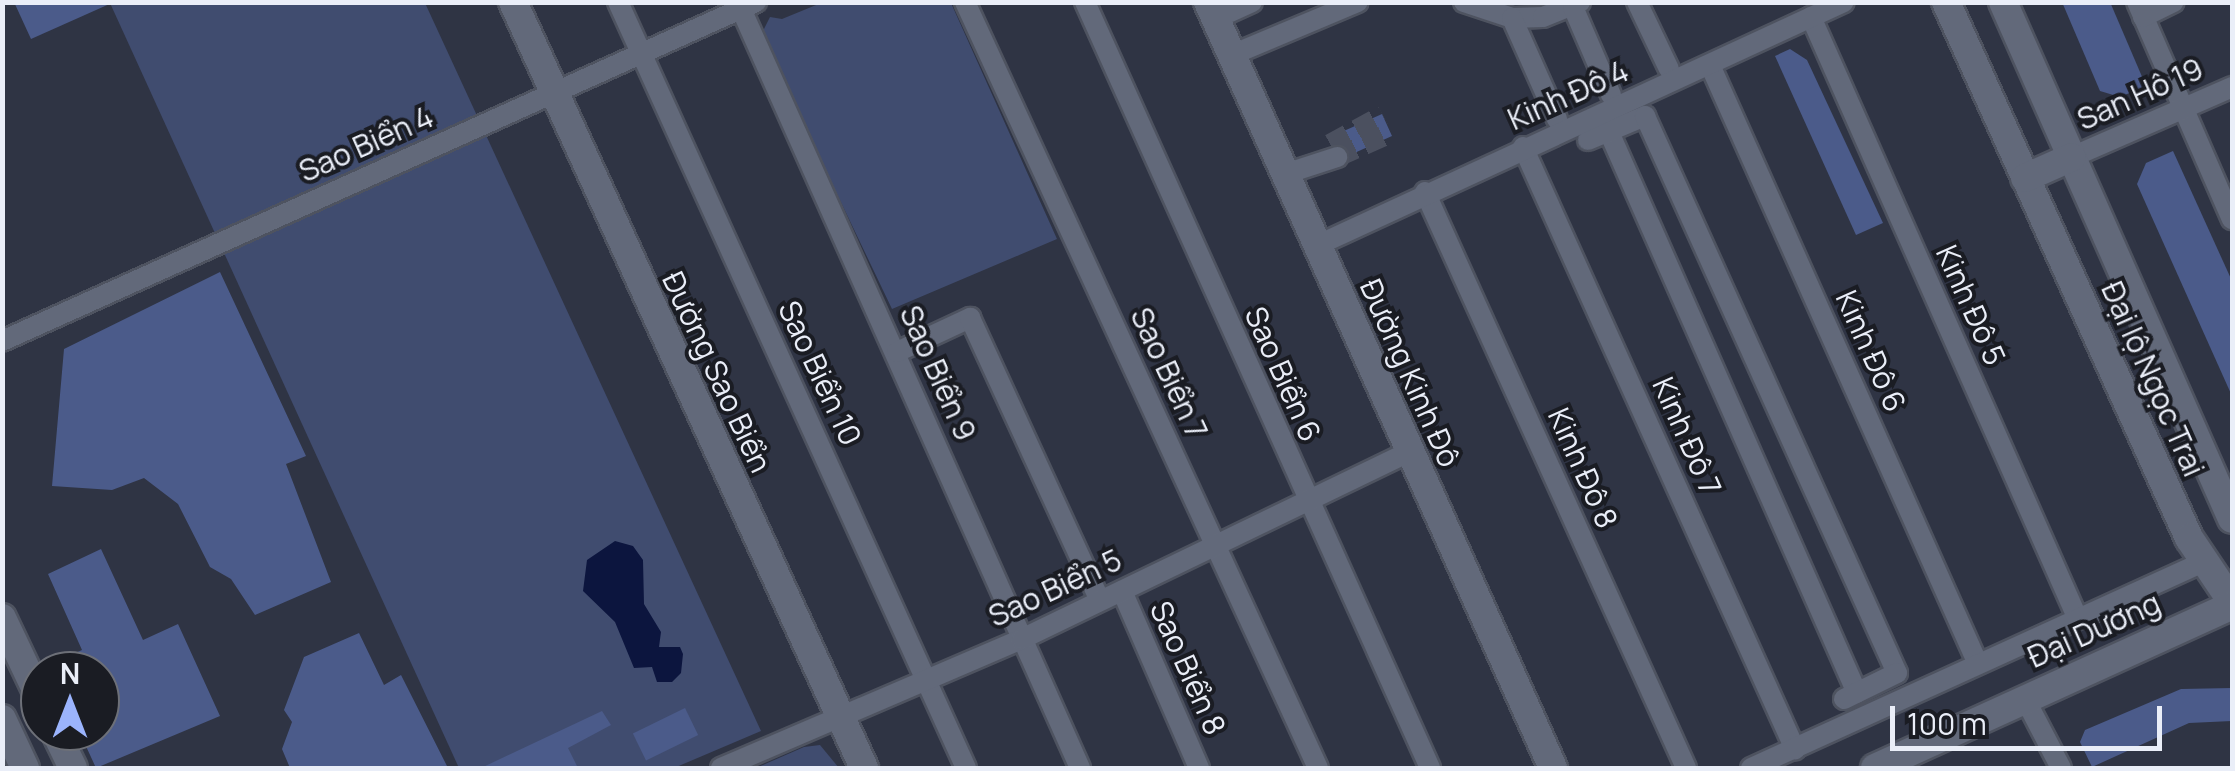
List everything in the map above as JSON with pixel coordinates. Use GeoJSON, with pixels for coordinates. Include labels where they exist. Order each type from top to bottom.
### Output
{"type":"FeatureCollection","features":[{"type":"Feature","properties":{"kind":"street","name":"Đường Sao Biển"},"geometry":{"type":"LineString","coordinates":[[513,2],[864,768]]}},
{"type":"Feature","properties":{"kind":"street","name":"Sao Biển 10"},"geometry":{"type":"LineString","coordinates":[[618,2],[966,768]]}},
{"type":"Feature","properties":{"kind":"street","name":"Sao Biển 7"},"geometry":{"type":"LineString","coordinates":[[965,2],[1318,768]]}},
{"type":"Feature","properties":{"kind":"street","name":"Sao Biển 6"},"geometry":{"type":"LineString","coordinates":[[1085,2],[1430,768]]}},
{"type":"Feature","properties":{"kind":"street"},"geometry":{"type":"LineString","coordinates":[[1219,7],[1252,2]]}},
{"type":"Feature","properties":{"kind":"street"},"geometry":{"type":"LineString","coordinates":[[1246,49],[1358,2]]}},
{"type":"Feature","properties":{"kind":"street"},"geometry":{"type":"LineString","coordinates":[[1464,2],[1512,18],[1577,5],[1611,95]]}},
{"type":"Feature","properties":{"kind":"street"},"geometry":{"type":"LineString","coordinates":[[1637,2],[1669,69]]}},
{"type":"Feature","properties":{"kind":"street","name":"Kinh Đô 4"},"geometry":{"type":"LineString","coordinates":[[1318,246],[1425,192],[1844,2]]}},
{"type":"Feature","properties":{"kind":"street","name":"Đại lộ Ngọc Trai"},"geometry":{"type":"LineString","coordinates":[[1946,2],[2202,562],[2232,603]]}},
{"type":"Feature","properties":{"kind":"street","name":"Đại lộ Ngọc Trai"},"geometry":{"type":"LineString","coordinates":[[2003,2],[2232,518]]}},
{"type":"Feature","properties":{"kind":"street"},"geometry":{"type":"LineString","coordinates":[[2174,2],[2140,10],[2232,219]]}},
{"type":"Feature","properties":{"kind":"street","name":"Sao Biển 4"},"geometry":{"type":"LineString","coordinates":[[2,341],[745,5]]}},
{"type":"Feature","properties":{"kind":"street","name":"Sao Biển 9"},"geometry":{"type":"LineString","coordinates":[[745,5],[1080,768]]}},
{"type":"Feature","properties":{"kind":"street","name":"Đường Kinh Đô"},"geometry":{"type":"LineString","coordinates":[[1219,7],[1297,168],[1318,246],[1553,768]]}},
{"type":"Feature","properties":{"kind":"street","name":"Kinh Đô 5"},"geometry":{"type":"LineString","coordinates":[[1811,17],[2077,616]]}},
{"type":"Feature","properties":{"kind":"street"},"geometry":{"type":"LineString","coordinates":[[1512,18],[1557,119]]}},
{"type":"Feature","properties":{"kind":"street","name":"Kinh Đô 6"},"geometry":{"type":"LineString","coordinates":[[1710,65],[1978,662]]}},
{"type":"Feature","properties":{"kind":"street","name":"San Hô 19"},"geometry":{"type":"LineString","coordinates":[[2072,157],[2232,87]]}},
{"type":"Feature","properties":{"kind":"street"},"geometry":{"type":"LineString","coordinates":[[1588,140],[1649,115],[1903,670],[1850,696],[1609,132]]}},
{"type":"Feature","properties":{"kind":"street","name":"Kinh Đô 7"},"geometry":{"type":"LineString","coordinates":[[1524,147],[1795,749]]}},
{"type":"Feature","properties":{"kind":"street"},"geometry":{"type":"LineString","coordinates":[[1297,168],[1334,151]]}},
{"type":"Feature","properties":{"kind":"street"},"geometry":{"type":"LineString","coordinates":[[2025,178],[2072,157]]}},
{"type":"Feature","properties":{"kind":"street","name":"Kinh Đô 8"},"geometry":{"type":"LineString","coordinates":[[1425,192],[1686,768]]}},
{"type":"Feature","properties":{"kind":"street"},"geometry":{"type":"LineString","coordinates":[[898,352],[970,318],[1100,601]]}},
{"type":"Feature","properties":{"kind":"street","name":"Sao Biển 5"},"geometry":{"type":"LineString","coordinates":[[721,768],[925,676],[1022,639],[1216,549],[1408,452]]}},
{"type":"Feature","properties":{"kind":"street"},"geometry":{"type":"LineString","coordinates":[[1751,768],[2202,562]]}},
{"type":"Feature","properties":{"kind":"street","name":"Sao Biển 8"},"geometry":{"type":"LineString","coordinates":[[1122,591],[1199,768]]}},
{"type":"Feature","properties":{"kind":"street","name":"Đại Dương"},"geometry":{"type":"LineString","coordinates":[[1875,768],[2232,603]]}},
{"type":"Feature","properties":{"kind":"street"},"geometry":{"type":"LineString","coordinates":[[2,618],[20,656]]}},
{"type":"Feature","properties":{"kind":"street"},"geometry":{"type":"LineString","coordinates":[[2024,697],[2061,768]]}},
{"type":"Feature","properties":{"kind":"street"},"geometry":{"type":"LineString","coordinates":[[2,719],[25,768]]}},
{"type":"Feature","properties":{"kind":"shaded area"},"geometry":{"type":"Polygon","coordinates":[[[110,3],[425,3],[761,731],[674,768],[459,768],[110,3]]]}},
{"type":"Feature","properties":{"kind":"shaded area"},"geometry":{"type":"Polygon","coordinates":[[[821,3],[951,3],[1057,239],[892,309],[761,35],[770,17],[782,19],[821,3]]]}},
{"type":"Feature","properties":{"kind":"shaded area"},"geometry":{"type":"Polygon","coordinates":[[[615,541],[633,546],[643,560],[644,604],[661,632],[659,647],[680,647],[683,654],[681,673],[672,682],[657,682],[652,667],[634,668],[615,622],[583,591],[587,560],[615,541]]]}},
{"type":"Feature","properties":{"kind":"shaded area"},"geometry":{"type":"Polygon","coordinates":[[[820,745],[839,768],[756,768],[804,747],[820,745]]]}},
{"type":"Feature","properties":{"kind":"building"},"geometry":{"type":"Polygon","coordinates":[[[14,2],[114,2],[31,39],[14,2]]]}},
{"type":"Feature","properties":{"kind":"building"},"geometry":{"type":"Polygon","coordinates":[[[2062,2],[2110,2],[2146,86],[2120,97],[2100,91],[2062,2]]]}},
{"type":"Feature","properties":{"kind":"building"},"geometry":{"type":"Polygon","coordinates":[[[1790,49],[1807,60],[1883,223],[1856,235],[1775,56],[1790,49]]]}},
{"type":"Feature","properties":{"kind":"building"},"geometry":{"type":"Polygon","coordinates":[[[1382,114],[1392,136],[1350,155],[1345,146],[1331,145],[1328,138],[1382,114]]]}},
{"type":"Feature","properties":{"kind":"building"},"geometry":{"type":"Polygon","coordinates":[[[2173,151],[2232,281],[2232,396],[2137,184],[2146,163],[2173,151]]]}},
{"type":"Feature","properties":{"kind":"building"},"geometry":{"type":"Polygon","coordinates":[[[220,272],[306,456],[286,464],[331,582],[255,615],[231,579],[210,567],[178,504],[144,478],[112,490],[52,486],[64,349],[220,272]]]}},
{"type":"Feature","properties":{"kind":"building"},"geometry":{"type":"Polygon","coordinates":[[[101,549],[143,640],[178,624],[220,716],[96,768],[88,751],[120,751],[120,651],[80,651],[48,574],[101,549]]]}},
{"type":"Feature","properties":{"kind":"building"},"geometry":{"type":"Polygon","coordinates":[[[359,633],[384,685],[401,675],[448,768],[290,768],[282,749],[292,722],[284,710],[304,657],[359,633]]]}},
{"type":"Feature","properties":{"kind":"building"},"geometry":{"type":"Polygon","coordinates":[[[2232,688],[2232,721],[2189,723],[2092,767],[2080,742],[2085,730],[2181,689],[2232,688]]]}},
{"type":"Feature","properties":{"kind":"building"},"geometry":{"type":"Polygon","coordinates":[[[685,708],[698,735],[646,760],[633,733],[685,708]]]}},
{"type":"Feature","properties":{"kind":"building"},"geometry":{"type":"Polygon","coordinates":[[[602,711],[611,725],[568,748],[578,768],[481,768],[602,711]]]}},
{"type":"Feature","properties":{"kind":"tunnel"},"geometry":{"type":"LineString","coordinates":[[1330,144],[1383,115]]}},
{"type":"Feature","properties":{"kind":"tunnel"},"geometry":{"type":"LineString","coordinates":[[1337,157],[1391,133]]}}]}
